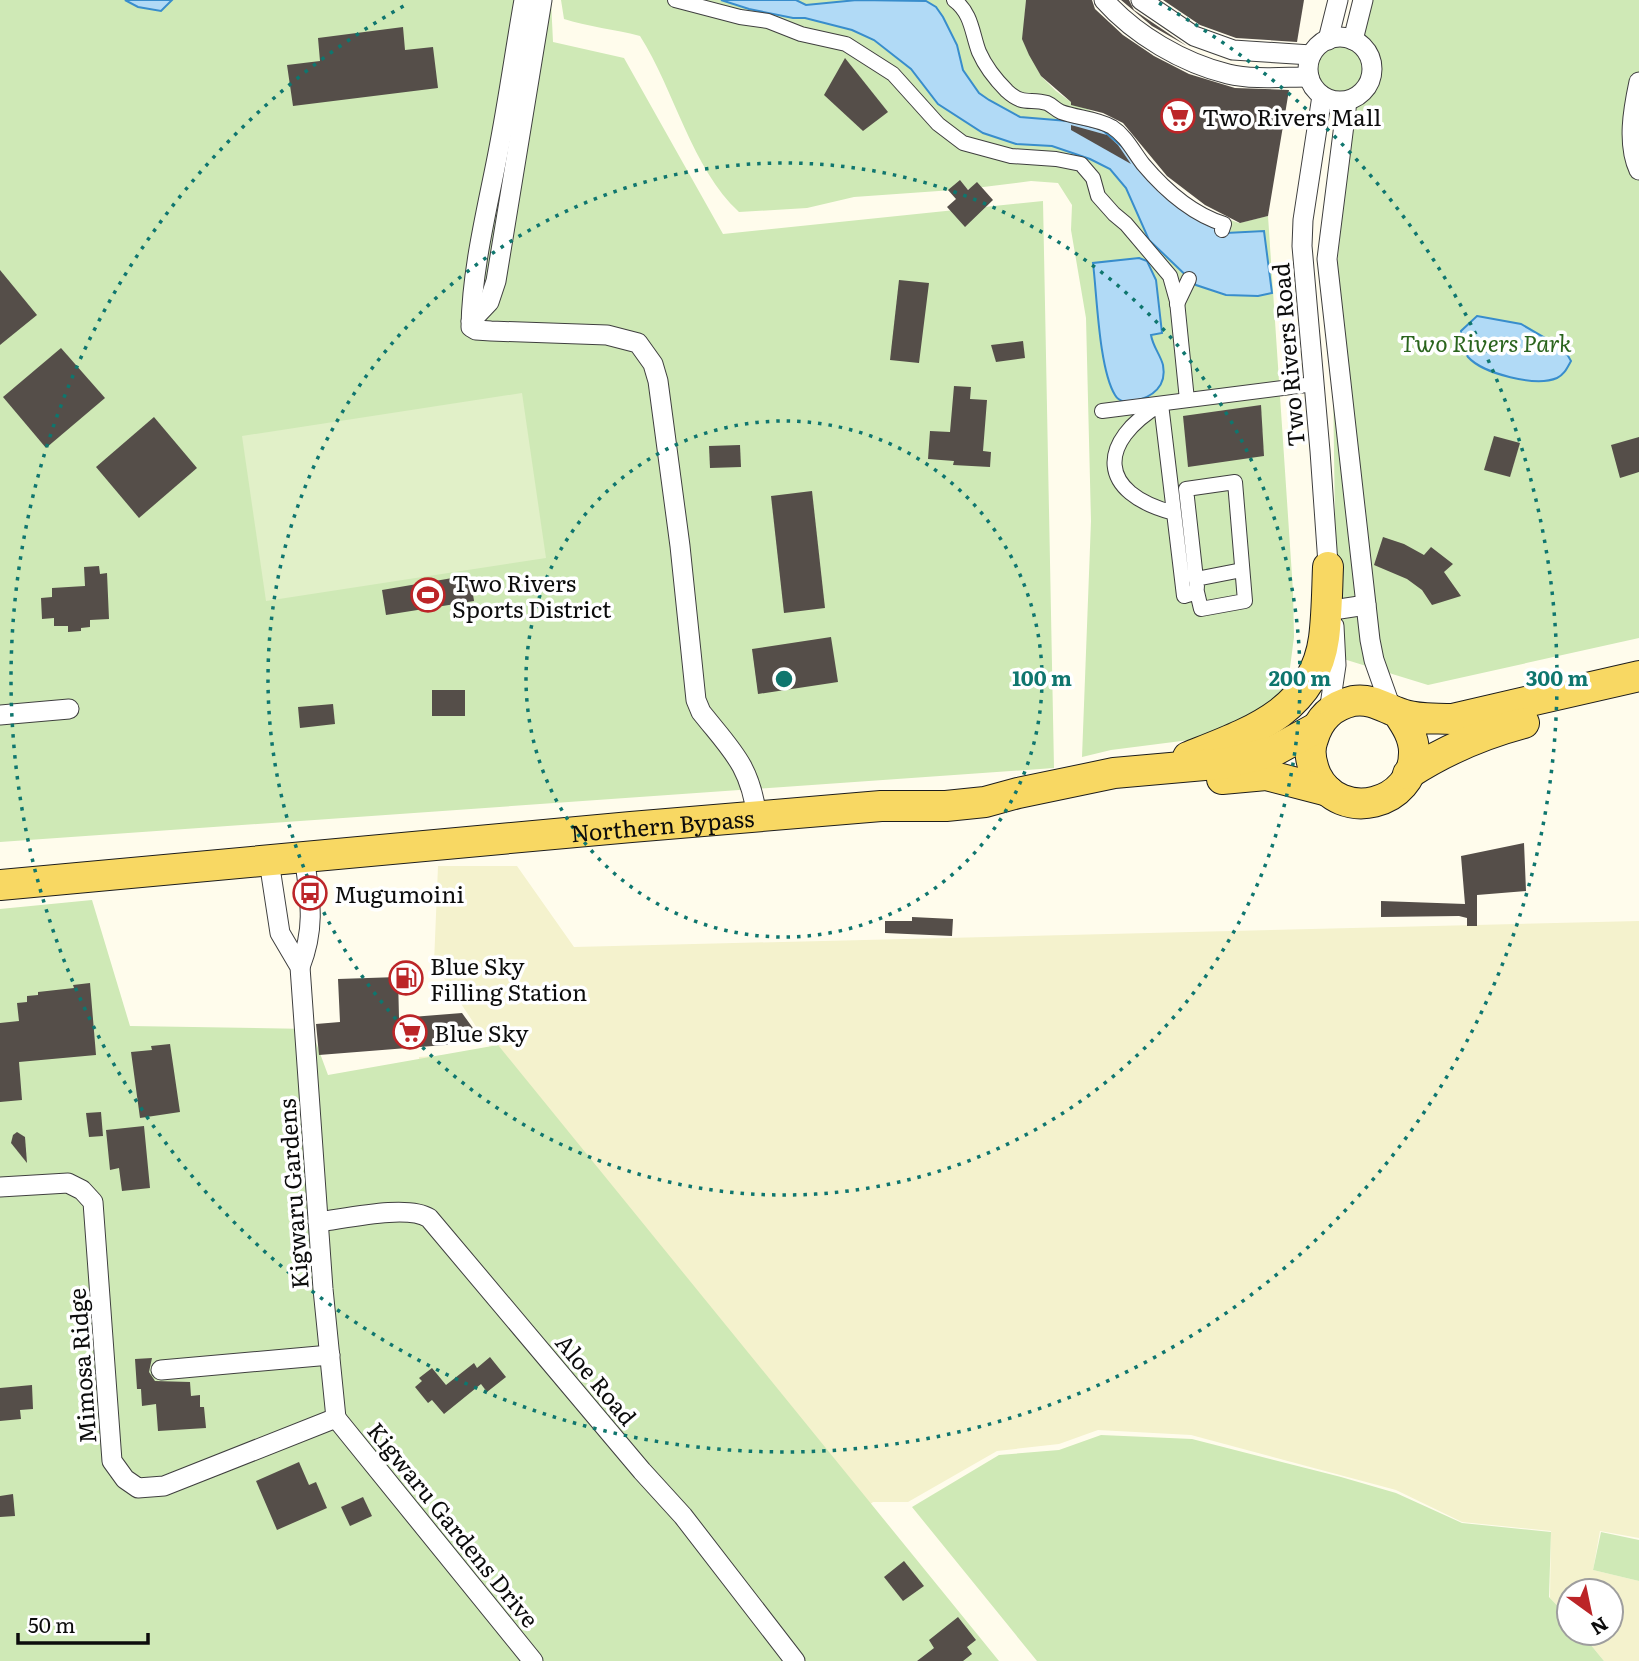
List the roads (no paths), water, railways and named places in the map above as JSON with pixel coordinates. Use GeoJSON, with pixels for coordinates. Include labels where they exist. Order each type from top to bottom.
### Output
{"type":"FeatureCollection","features":[{"type":"Feature","properties":{"kind":"main road"},"geometry":{"type":"LineString","coordinates":[[1158,768],[1259,727],[1277,715],[1303,690],[1313,675],[1324,639],[1328,567]]}},
{"type":"Feature","properties":{"kind":"main road","name":"Northern Bypass"},"geometry":{"type":"LineString","coordinates":[[0,885],[881,806],[985,803],[1114,773],[1227,763],[1274,751],[1355,701],[1371,701],[1421,718],[1462,717],[1639,676]]}},
{"type":"Feature","properties":{"kind":"main road"},"geometry":{"type":"LineString","coordinates":[[1408,774],[1437,755],[1490,732],[1639,690]]}},
{"type":"Feature","properties":{"kind":"main road"},"geometry":{"type":"LineString","coordinates":[[985,803],[1018,805],[1188,782],[1266,775],[1328,792],[1344,802],[1361,804],[1379,801],[1399,788],[1413,762],[1413,744],[1409,729],[1395,711]]}},
{"type":"Feature","properties":{"kind":"main road"},"geometry":{"type":"LineString","coordinates":[[1322,720],[1311,744],[1311,762],[1317,777],[1328,792]]}},
{"type":"Feature","properties":{"kind":"street"},"geometry":{"type":"LineString","coordinates":[[524,0],[481,237],[471,327],[479,330],[607,335],[638,343],[653,364],[662,406],[680,546],[696,700],[701,712],[747,773],[757,817]]}},
{"type":"Feature","properties":{"kind":"street"},"geometry":{"type":"LineString","coordinates":[[471,321],[489,302],[496,281],[542,0]]}},
{"type":"Feature","properties":{"kind":"street"},"geometry":{"type":"LineString","coordinates":[[675,0],[740,17],[768,21],[801,34],[846,44],[893,74],[938,124],[962,143],[1011,156],[1056,159],[1081,164],[1093,178],[1098,196],[1170,276],[1177,304],[1187,400]]}},
{"type":"Feature","properties":{"kind":"street"},"geometry":{"type":"LineString","coordinates":[[1104,0],[1144,34],[1188,61],[1230,75],[1309,77]]}},
{"type":"Feature","properties":{"kind":"street"},"geometry":{"type":"LineString","coordinates":[[1141,0],[1194,36],[1233,50],[1311,55]]}},
{"type":"Feature","properties":{"kind":"street"},"geometry":{"type":"LineString","coordinates":[[1328,40],[1338,0]]}},
{"type":"Feature","properties":{"kind":"street"},"geometry":{"type":"LineString","coordinates":[[1353,40],[1363,0]]}},
{"type":"Feature","properties":{"kind":"street"},"geometry":{"type":"LineString","coordinates":[[963,3],[979,51],[991,75],[1010,94],[1022,102],[1047,103],[1060,111],[1112,127],[1130,143],[1143,163],[1185,205],[1224,224],[1222,230]]}},
{"type":"Feature","properties":{"kind":"street"},"geometry":{"type":"LineString","coordinates":[[1340,37],[1353,40],[1365,49],[1372,68],[1368,86],[1346,101],[1322,96],[1309,77],[1311,55],[1328,40],[1340,37]]}},
{"type":"Feature","properties":{"kind":"street"},"geometry":{"type":"LineString","coordinates":[[1639,82],[1632,121],[1633,144],[1639,170]]}},
{"type":"Feature","properties":{"kind":"street","name":"Two Rivers Road"},"geometry":{"type":"LineString","coordinates":[[1322,96],[1301,235],[1336,665],[1322,720]]}},
{"type":"Feature","properties":{"kind":"street","name":"Two Rivers Road"},"geometry":{"type":"LineString","coordinates":[[1346,101],[1327,246],[1340,390],[1374,660],[1395,711]]}},
{"type":"Feature","properties":{"kind":"street"},"geometry":{"type":"LineString","coordinates":[[1177,304],[1189,279]]}},
{"type":"Feature","properties":{"kind":"street"},"geometry":{"type":"LineString","coordinates":[[1102,411],[1314,388],[1340,390]]}},
{"type":"Feature","properties":{"kind":"street"},"geometry":{"type":"LineString","coordinates":[[1161,404],[1184,596],[1197,586],[1242,570]]}},
{"type":"Feature","properties":{"kind":"street"},"geometry":{"type":"LineString","coordinates":[[1161,404],[1140,416],[1128,428],[1116,447],[1115,466],[1125,491],[1150,506],[1174,513]]}},
{"type":"Feature","properties":{"kind":"street"},"geometry":{"type":"LineString","coordinates":[[1235,482],[1242,570],[1245,601],[1201,609],[1186,489],[1235,482]]}},
{"type":"Feature","properties":{"kind":"street"},"geometry":{"type":"LineString","coordinates":[[1333,610],[1366,605]]}},
{"type":"Feature","properties":{"kind":"street"},"geometry":{"type":"LineString","coordinates":[[0,715],[69,709]]}},
{"type":"Feature","properties":{"kind":"street","name":"Kigwaru Gardens"},"geometry":{"type":"LineString","coordinates":[[304,856],[311,932],[300,967],[318,1222],[336,1418]]}},
{"type":"Feature","properties":{"kind":"street","name":"Kigwaru Gardens"},"geometry":{"type":"LineString","coordinates":[[269,861],[280,933],[300,967]]}},
{"type":"Feature","properties":{"kind":"street","name":"Mimosa Ridge"},"geometry":{"type":"LineString","coordinates":[[0,1187],[68,1183],[82,1190],[93,1202],[112,1461],[125,1479],[138,1488],[164,1486],[336,1418]]}},
{"type":"Feature","properties":{"kind":"street","name":"Aloe Road"},"geometry":{"type":"LineString","coordinates":[[318,1222],[400,1213],[420,1214],[429,1218],[683,1516],[795,1661]]}},
{"type":"Feature","properties":{"kind":"street"},"geometry":{"type":"LineString","coordinates":[[161,1370],[330,1355]]}},
{"type":"Feature","properties":{"kind":"street","name":"Kigwaru Gardens Drive"},"geometry":{"type":"LineString","coordinates":[[336,1418],[533,1661]]}},
{"type":"Feature","properties":{"kind":"water"},"geometry":{"type":"Polygon","coordinates":[[[125,0],[172,0],[161,11],[138,7],[125,0]]]}},
{"type":"Feature","properties":{"kind":"water"},"geometry":{"type":"Polygon","coordinates":[[[721,0],[796,0],[806,5],[857,0],[926,1],[936,7],[943,17],[957,45],[963,70],[979,93],[989,100],[1020,117],[1068,121],[1101,129],[1226,233],[1264,231],[1272,293],[1258,296],[1226,295],[1196,285],[1149,240],[1126,188],[1110,169],[1052,146],[1016,144],[983,133],[938,104],[911,69],[874,40],[852,30],[805,18],[749,9],[721,0]]]}},
{"type":"Feature","properties":{"kind":"water"},"geometry":{"type":"Polygon","coordinates":[[[1139,258],[1147,261],[1156,280],[1162,333],[1151,335],[1164,372],[1161,385],[1153,393],[1126,402],[1115,395],[1105,368],[1093,263],[1139,258]]]}},
{"type":"Feature","properties":{"kind":"water"},"geometry":{"type":"Polygon","coordinates":[[[1477,316],[1521,324],[1564,349],[1571,361],[1562,375],[1548,380],[1524,380],[1485,369],[1468,357],[1462,341],[1461,331],[1477,316]]]}},
{"type":"Feature","properties":{"kind":"place","name":"Two Rivers Mall"},"geometry":{"type":"Point","coordinates":[1178,116]}},
{"type":"Feature","properties":{"kind":"place","name":"Two Rivers Sports District"},"geometry":{"type":"Point","coordinates":[428,595]}},
{"type":"Feature","properties":{"kind":"place","name":"Mugumoini"},"geometry":{"type":"Point","coordinates":[310,893]}},
{"type":"Feature","properties":{"kind":"place","name":"Blue Sky Filling Station"},"geometry":{"type":"Point","coordinates":[406,978]}},
{"type":"Feature","properties":{"kind":"place","name":"Blue Sky"},"geometry":{"type":"Point","coordinates":[410,1032]}},
{"type":"Feature","properties":{"kind":"park label","name":"Two Rivers Park"},"geometry":{"type":"Point","coordinates":[1486,342]}}]}
